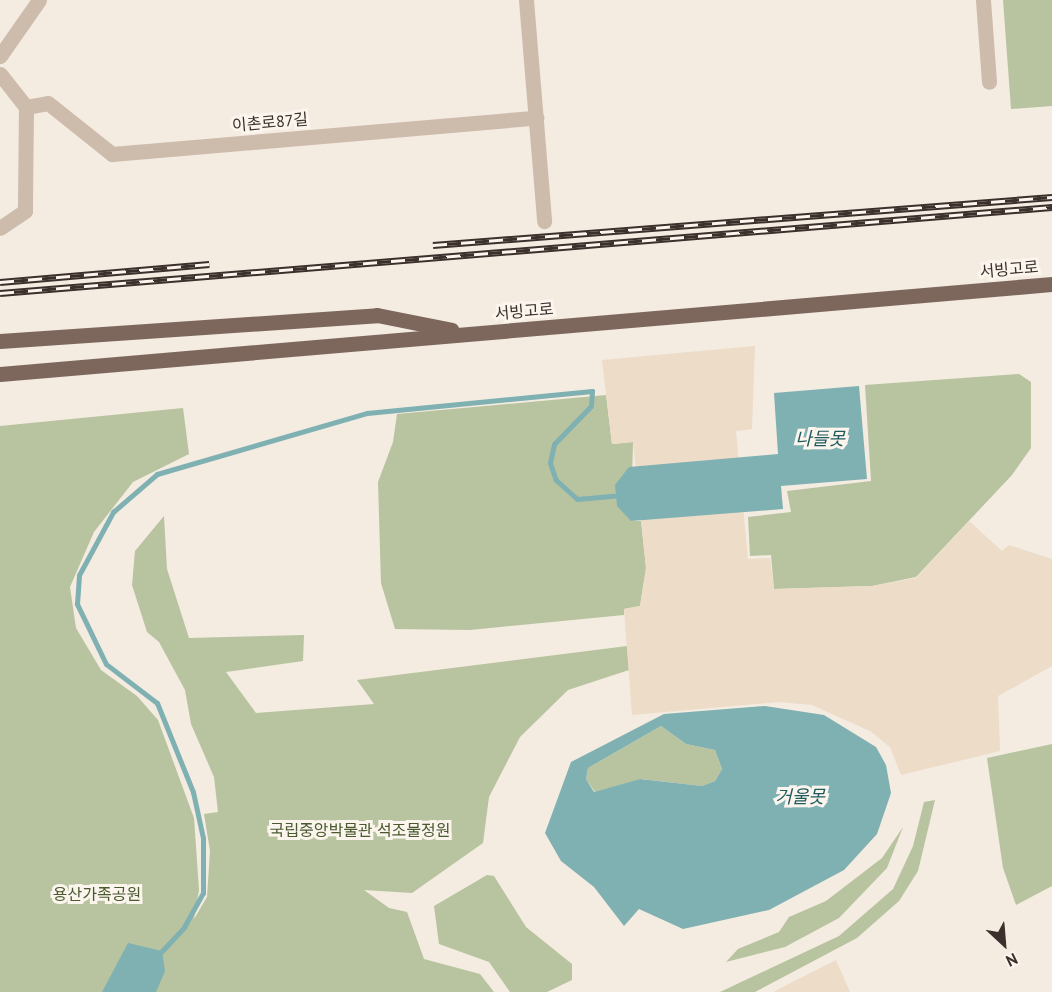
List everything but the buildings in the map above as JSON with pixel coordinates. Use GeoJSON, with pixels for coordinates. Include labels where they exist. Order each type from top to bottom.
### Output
{"type":"FeatureCollection","features":[{"type":"Feature","properties":{"kind":"main road","name":"서빙고로"},"geometry":{"type":"LineString","coordinates":[[0,374],[1052,284]]}},
{"type":"Feature","properties":{"kind":"main road"},"geometry":{"type":"LineString","coordinates":[[0,341],[377,315],[470,333]]}},
{"type":"Feature","properties":{"kind":"street"},"geometry":{"type":"LineString","coordinates":[[0,56],[39,0]]}},
{"type":"Feature","properties":{"kind":"street"},"geometry":{"type":"LineString","coordinates":[[526,0],[544,221]]}},
{"type":"Feature","properties":{"kind":"street"},"geometry":{"type":"LineString","coordinates":[[983,0],[989,82]]}},
{"type":"Feature","properties":{"kind":"street"},"geometry":{"type":"LineString","coordinates":[[0,74],[26,107],[26,211],[0,228]]}},
{"type":"Feature","properties":{"kind":"street","name":"이촌로87길"},"geometry":{"type":"LineString","coordinates":[[26,107],[48,103],[111,154],[536,118]]}},
{"type":"Feature","properties":{"kind":"green space"},"geometry":{"type":"Polygon","coordinates":[[[1003,0],[1052,0],[1052,106],[1011,109],[1003,0]]]}},
{"type":"Feature","properties":{"kind":"green space"},"geometry":{"type":"Polygon","coordinates":[[[1019,374],[1031,382],[1031,448],[1012,475],[916,577],[872,586],[774,589],[771,555],[750,556],[748,517],[791,512],[787,491],[871,481],[865,385],[1019,374]]]}},
{"type":"Feature","properties":{"kind":"green space"},"geometry":{"type":"Polygon","coordinates":[[[606,395],[612,444],[633,442],[631,521],[641,521],[646,568],[640,606],[624,609],[624,615],[470,630],[395,629],[381,583],[378,482],[393,442],[397,414],[606,395]]]}},
{"type":"Feature","properties":{"kind":"green space"},"geometry":{"type":"Polygon","coordinates":[[[183,408],[189,454],[133,482],[94,532],[70,587],[76,628],[101,670],[137,696],[158,720],[194,818],[199,890],[194,919],[207,897],[210,851],[204,814],[218,812],[214,777],[191,724],[185,690],[159,642],[147,632],[132,585],[135,551],[164,516],[167,569],[189,638],[304,635],[303,661],[226,672],[256,713],[374,704],[357,680],[627,646],[629,670],[568,690],[520,737],[489,797],[483,843],[412,893],[364,890],[389,908],[407,912],[424,959],[480,974],[494,992],[0,992],[0,426],[183,408]]]}},
{"type":"Feature","properties":{"kind":"green space"},"geometry":{"type":"Polygon","coordinates":[[[661,726],[686,744],[715,750],[722,769],[715,781],[702,786],[641,779],[595,792],[586,779],[588,768],[661,726]]]}},
{"type":"Feature","properties":{"kind":"green space"},"geometry":{"type":"Polygon","coordinates":[[[1052,744],[1052,886],[1016,905],[1003,868],[987,758],[1052,744]]]}},
{"type":"Feature","properties":{"kind":"green space"},"geometry":{"type":"Polygon","coordinates":[[[935,800],[918,871],[899,901],[857,938],[755,992],[720,992],[839,936],[893,889],[913,846],[924,802],[935,800]]]}},
{"type":"Feature","properties":{"kind":"green space"},"geometry":{"type":"Polygon","coordinates":[[[903,827],[887,868],[839,918],[785,947],[726,962],[738,949],[779,932],[789,917],[826,901],[882,858],[903,827]]]}},
{"type":"Feature","properties":{"kind":"green space"},"geometry":{"type":"Polygon","coordinates":[[[487,875],[494,876],[526,927],[572,964],[572,980],[547,992],[510,992],[489,962],[439,944],[434,906],[487,875]]]}},
{"type":"Feature","properties":{"kind":"shaded area"},"geometry":{"type":"Polygon","coordinates":[[[755,346],[752,429],[736,431],[748,559],[770,558],[774,589],[872,586],[916,578],[969,521],[1002,551],[1009,545],[1052,559],[1052,666],[998,696],[1000,751],[901,775],[890,747],[870,731],[812,705],[779,702],[632,715],[624,609],[640,606],[646,568],[633,442],[612,444],[602,360],[755,346]]]}},
{"type":"Feature","properties":{"kind":"shaded area"},"geometry":{"type":"Polygon","coordinates":[[[836,960],[850,992],[773,992],[836,960]]]}},
{"type":"Feature","properties":{"kind":"water","name":"나들못"},"geometry":{"type":"Polygon","coordinates":[[[859,386],[867,479],[781,486],[783,509],[631,521],[617,506],[615,485],[629,467],[778,454],[774,393],[859,386]]]}},
{"type":"Feature","properties":{"kind":"water","name":"거울못"},"geometry":{"type":"Polygon","coordinates":[[[765,706],[824,715],[876,747],[886,765],[891,793],[877,834],[844,870],[769,910],[683,929],[639,909],[624,926],[594,887],[561,861],[545,833],[571,762],[664,714],[765,706]],[[661,726],[588,768],[586,779],[594,792],[640,779],[702,786],[715,781],[722,769],[715,750],[686,744],[661,726]]]}},
{"type":"Feature","properties":{"kind":"water"},"geometry":{"type":"Polygon","coordinates":[[[128,943],[162,951],[165,971],[156,992],[102,992],[128,943]]]}},
{"type":"Feature","properties":{"kind":"waterway"},"geometry":{"type":"LineString","coordinates":[[162,951],[184,927],[203,893],[203,838],[193,792],[157,703],[106,664],[77,604],[79,575],[113,512],[157,474],[367,413],[592,391],[591,406],[554,444],[550,463],[556,480],[577,499],[614,496]]}},
{"type":"Feature","properties":{"kind":"railway"},"geometry":{"type":"LineString","coordinates":[[433,245],[1052,197]]}},
{"type":"Feature","properties":{"kind":"railway"},"geometry":{"type":"LineString","coordinates":[[0,293],[1052,207]]}},
{"type":"Feature","properties":{"kind":"railway"},"geometry":{"type":"LineString","coordinates":[[0,282],[209,264]]}},
{"type":"Feature","properties":{"kind":"park label","name":"국립중앙박물관 석조물정원"},"geometry":{"type":"Point","coordinates":[360,830]}},
{"type":"Feature","properties":{"kind":"park label","name":"용산가족공원"},"geometry":{"type":"Point","coordinates":[97,894]}}]}
